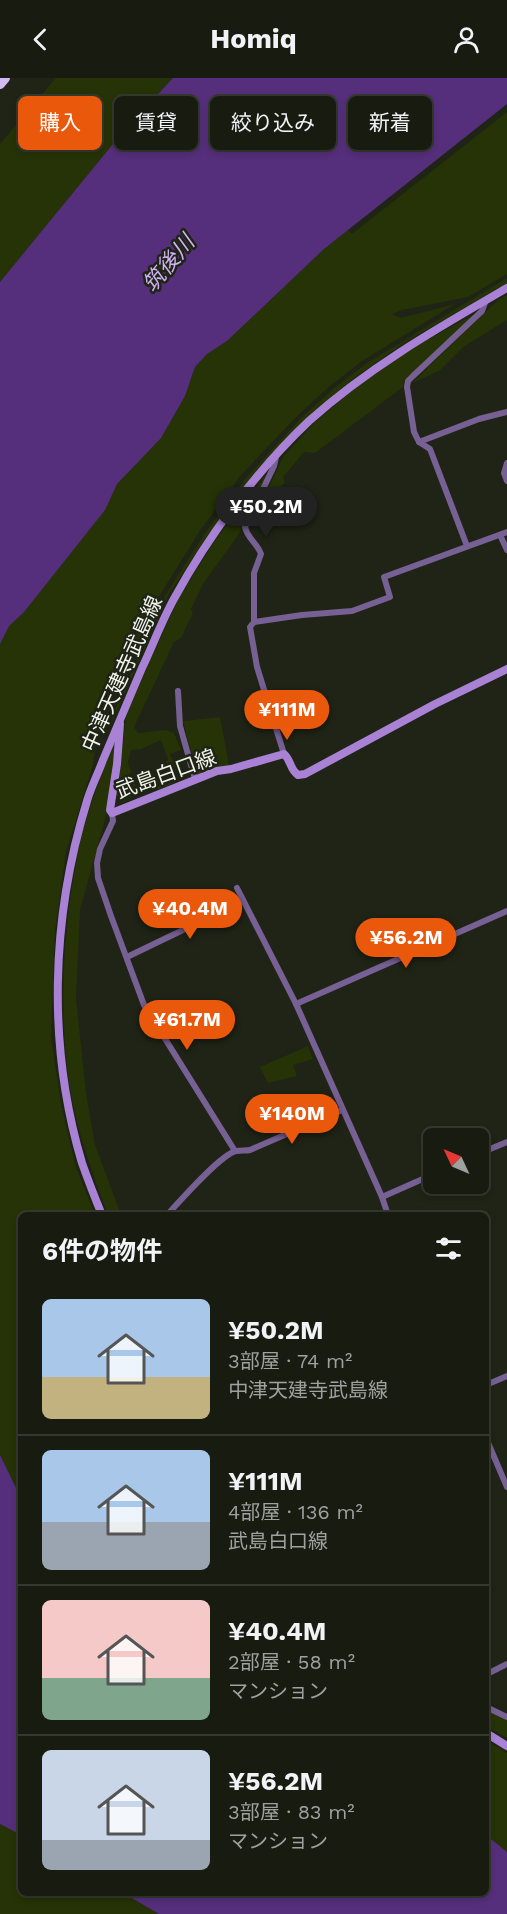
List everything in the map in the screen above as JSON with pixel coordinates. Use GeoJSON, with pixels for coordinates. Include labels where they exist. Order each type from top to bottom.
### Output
{"type":"FeatureCollection","features":[{"type":"Feature","properties":{"kind":"highway"},"geometry":{"type":"LineString","coordinates":[[0,84],[5,78]]}},
{"type":"Feature","properties":{"kind":"main road","name":"中津天建寺武島線"},"geometry":{"type":"LineString","coordinates":[[101,1212],[82,1163],[66,1096],[59,1039],[58,993],[61,927],[72,854],[87,799],[121,715],[174,599],[212,537],[252,484],[276,457],[307,423],[350,386],[403,349],[507,288]]}},
{"type":"Feature","properties":{"kind":"main road"},"geometry":{"type":"LineString","coordinates":[[284,754],[294,772],[298,775],[305,774],[435,704],[507,669]]}},
{"type":"Feature","properties":{"kind":"main road","name":"武島白口線"},"geometry":{"type":"LineString","coordinates":[[121,715],[110,810],[112,813],[217,771],[284,754]]}},
{"type":"Feature","properties":{"kind":"main road"},"geometry":{"type":"LineString","coordinates":[[489,1735],[507,1746]]}},
{"type":"Feature","properties":{"kind":"street"},"geometry":{"type":"LineString","coordinates":[[467,546],[430,449],[419,442],[414,432],[406,393],[408,381],[482,311],[486,300]]}},
{"type":"Feature","properties":{"kind":"street"},"geometry":{"type":"LineString","coordinates":[[419,442],[479,419],[507,412]]}},
{"type":"Feature","properties":{"kind":"street"},"geometry":{"type":"LineString","coordinates":[[276,457],[274,466],[245,527],[261,554],[254,573],[254,622],[250,627],[258,667],[284,754]]}},
{"type":"Feature","properties":{"kind":"street"},"geometry":{"type":"LineString","coordinates":[[507,463],[504,473],[507,482]]}},
{"type":"Feature","properties":{"kind":"street"},"geometry":{"type":"LineString","coordinates":[[254,622],[352,611],[390,597],[384,577],[507,532]]}},
{"type":"Feature","properties":{"kind":"street"},"geometry":{"type":"LineString","coordinates":[[500,535],[507,550]]}},
{"type":"Feature","properties":{"kind":"street"},"geometry":{"type":"LineString","coordinates":[[178,691],[180,726],[195,779]]}},
{"type":"Feature","properties":{"kind":"street"},"geometry":{"type":"LineString","coordinates":[[112,813],[113,821],[100,849],[97,863],[98,878],[144,1005],[235,1151]]}},
{"type":"Feature","properties":{"kind":"street"},"geometry":{"type":"LineString","coordinates":[[237,888],[296,1004],[387,1212]]}},
{"type":"Feature","properties":{"kind":"street"},"geometry":{"type":"LineString","coordinates":[[127,957],[243,901]]}},
{"type":"Feature","properties":{"kind":"street"},"geometry":{"type":"LineString","coordinates":[[296,1004],[507,911]]}},
{"type":"Feature","properties":{"kind":"street"},"geometry":{"type":"LineString","coordinates":[[170,1212],[196,1183],[226,1156],[235,1151],[250,1150],[342,1110]]}},
{"type":"Feature","properties":{"kind":"street"},"geometry":{"type":"LineString","coordinates":[[489,1149],[507,1142]]}},
{"type":"Feature","properties":{"kind":"street"},"geometry":{"type":"LineString","coordinates":[[382,1197],[423,1179]]}},
{"type":"Feature","properties":{"kind":"street"},"geometry":{"type":"LineString","coordinates":[[489,1384],[507,1376]]}},
{"type":"Feature","properties":{"kind":"street"},"geometry":{"type":"LineString","coordinates":[[489,1445],[507,1487]]}},
{"type":"Feature","properties":{"kind":"street"},"geometry":{"type":"LineString","coordinates":[[489,1673],[507,1664]]}},
{"type":"Feature","properties":{"kind":"street"},"geometry":{"type":"LineString","coordinates":[[489,1708],[507,1717]]}},
{"type":"Feature","properties":{"kind":"green space"},"geometry":{"type":"Polygon","coordinates":[[[56,78],[173,78],[156,96],[114,96],[114,143],[0,282],[0,144],[18,123],[18,150],[102,150],[102,96],[41,96],[56,78]]]}},
{"type":"Feature","properties":{"kind":"green space"},"geometry":{"type":"Polygon","coordinates":[[[507,112],[507,274],[468,297],[392,314],[401,318],[455,304],[362,361],[330,386],[297,416],[241,475],[201,529],[160,595],[106,712],[95,747],[93,765],[66,852],[55,931],[51,1037],[61,1104],[75,1164],[94,1212],[18,1212],[18,1513],[0,1484],[0,627],[115,467],[185,396],[195,367],[207,354],[227,341],[324,249],[348,230],[352,234],[507,112]]]}},
{"type":"Feature","properties":{"kind":"green space"},"geometry":{"type":"Polygon","coordinates":[[[507,278],[507,283],[407,341],[354,378],[305,420],[246,485],[207,536],[167,597],[111,723],[165,596],[205,533],[246,478],[301,418],[333,389],[367,363],[507,278]]]}},
{"type":"Feature","properties":{"kind":"green space"},"geometry":{"type":"Polygon","coordinates":[[[507,295],[507,320],[463,347],[439,371],[412,383],[498,300],[507,295]]]}},
{"type":"Feature","properties":{"kind":"green space"},"geometry":{"type":"Polygon","coordinates":[[[480,311],[404,381],[403,387],[315,453],[304,452],[283,477],[285,482],[251,526],[283,457],[315,422],[357,386],[409,350],[480,311]]]}},
{"type":"Feature","properties":{"kind":"green space"},"geometry":{"type":"Polygon","coordinates":[[[269,471],[239,534],[203,584],[181,638],[174,642],[134,727],[138,733],[166,730],[174,733],[181,750],[170,754],[180,780],[158,790],[153,781],[168,759],[161,740],[141,749],[131,750],[128,762],[131,772],[127,780],[135,782],[135,795],[121,803],[116,794],[127,711],[179,598],[216,539],[269,471]]]}},
{"type":"Feature","properties":{"kind":"green space"},"geometry":{"type":"Polygon","coordinates":[[[220,717],[229,765],[197,775],[183,721],[220,717]]]}},
{"type":"Feature","properties":{"kind":"green space"},"geometry":{"type":"Polygon","coordinates":[[[117,736],[107,812],[80,910],[76,998],[86,1093],[95,1145],[120,1212],[107,1212],[86,1153],[70,1088],[64,1029],[64,970],[73,881],[81,837],[117,736]]]}},
{"type":"Feature","properties":{"kind":"green space"},"geometry":{"type":"Polygon","coordinates":[[[308,1046],[313,1059],[293,1065],[297,1076],[268,1083],[260,1067],[308,1046]]]}},
{"type":"Feature","properties":{"kind":"green space"},"geometry":{"type":"Polygon","coordinates":[[[489,1711],[507,1720],[507,1738],[489,1728],[489,1711]]]}},
{"type":"Feature","properties":{"kind":"green space"},"geometry":{"type":"Polygon","coordinates":[[[489,1742],[507,1753],[507,1868],[489,1855],[489,1742]]]}},
{"type":"Feature","properties":{"kind":"green space"},"geometry":{"type":"Polygon","coordinates":[[[0,1824],[18,1833],[18,1896],[128,1896],[159,1914],[0,1914],[0,1824]]]}},
{"type":"Feature","properties":{"kind":"water","name":"筑後川"},"geometry":{"type":"Polygon","coordinates":[[[173,78],[507,78],[507,104],[324,249],[227,341],[207,354],[195,367],[185,396],[161,438],[117,484],[105,510],[24,612],[9,626],[0,644],[0,282],[114,143],[114,150],[198,150],[198,96],[156,96],[173,78]]]}},
{"type":"Feature","properties":{"kind":"water"},"geometry":{"type":"Polygon","coordinates":[[[0,1455],[18,1492],[18,1833],[0,1824],[0,1455]]]}},
{"type":"Feature","properties":{"kind":"water"},"geometry":{"type":"Polygon","coordinates":[[[489,1837],[507,1852],[507,1914],[159,1914],[128,1896],[489,1896],[489,1837]]]}}]}
